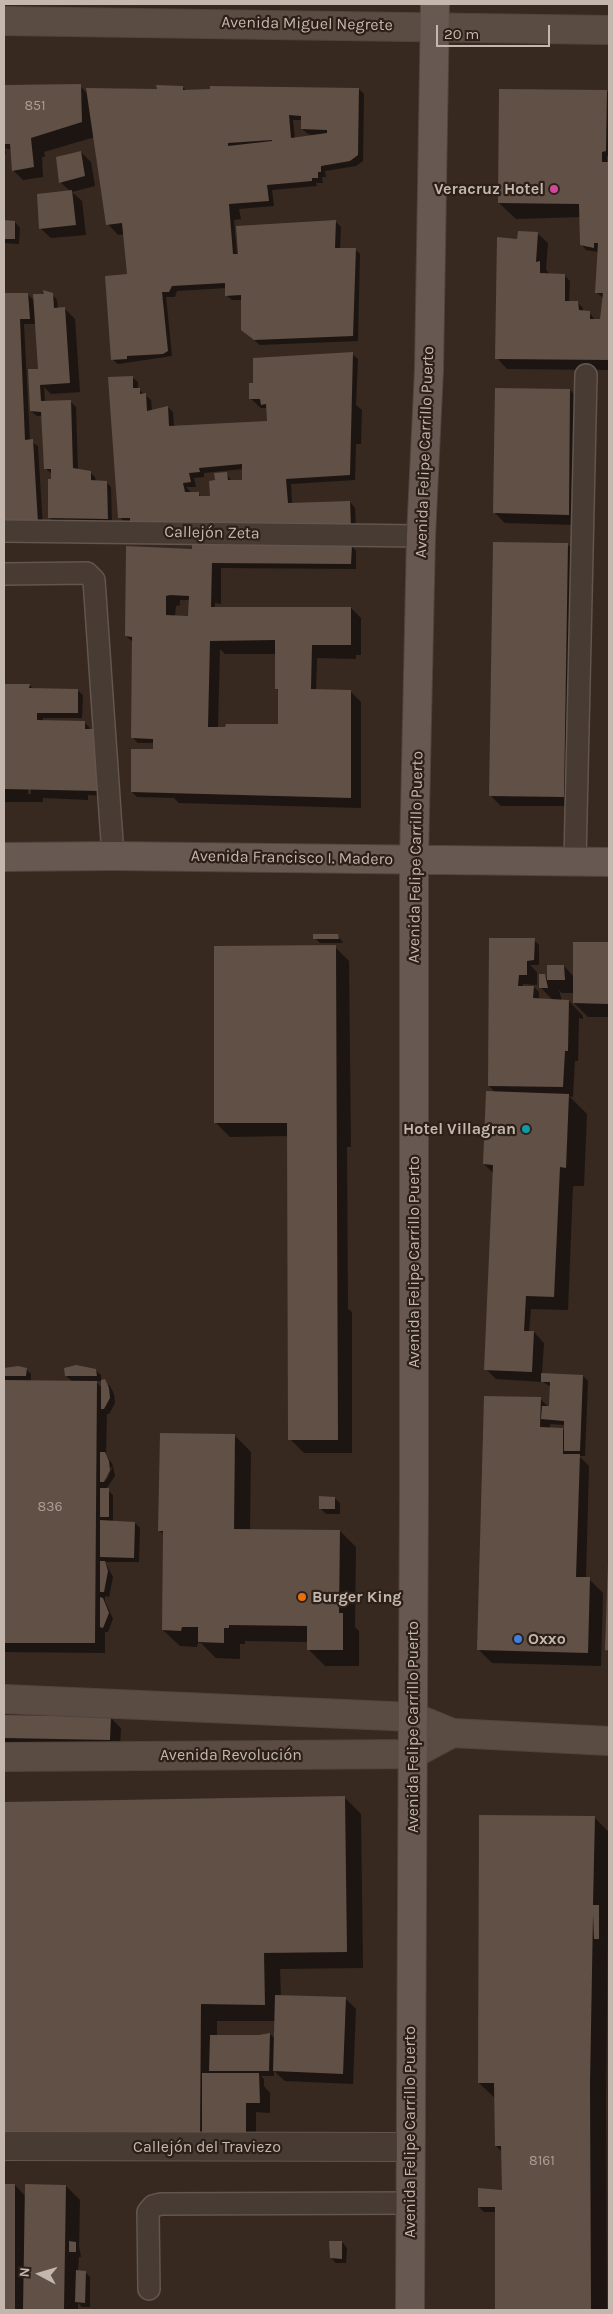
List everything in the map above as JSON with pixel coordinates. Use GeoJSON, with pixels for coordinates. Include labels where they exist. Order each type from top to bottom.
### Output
{"type":"FeatureCollection","features":[{"type":"Feature","properties":{"kind":"main road","name":"Avenida Miguel Negrete"},"geometry":{"type":"LineString","coordinates":[[4,21],[435,15],[609,30]]}},
{"type":"Feature","properties":{"kind":"main road","name":"Avenida Felipe Carrillo Puerto"},"geometry":{"type":"LineString","coordinates":[[410,2310],[414,860],[421,536],[429,370],[435,15]]}},
{"type":"Feature","properties":{"kind":"main road","name":"Avenida Francisco I. Madero"},"geometry":{"type":"LineString","coordinates":[[4,857],[113,856],[609,862]]}},
{"type":"Feature","properties":{"kind":"main road"},"geometry":{"type":"LineString","coordinates":[[4,1699],[412,1717],[452,1733],[609,1741]]}},
{"type":"Feature","properties":{"kind":"main road","name":"Avenida Revolución"},"geometry":{"type":"LineString","coordinates":[[4,1757],[413,1754],[452,1733]]}},
{"type":"Feature","properties":{"kind":"street","name":"Callejón del Traviezo"},"geometry":{"type":"LineString","coordinates":[[4,2146],[410,2147]]}},
{"type":"Feature","properties":{"kind":"lane"},"geometry":{"type":"LineString","coordinates":[[575,861],[586,375]]}},
{"type":"Feature","properties":{"kind":"lane","name":"Callejón Zeta"},"geometry":{"type":"LineString","coordinates":[[4,531],[421,536]]}},
{"type":"Feature","properties":{"kind":"lane"},"geometry":{"type":"LineString","coordinates":[[4,574],[87,573],[94,580],[113,856]]}},
{"type":"Feature","properties":{"kind":"lane"},"geometry":{"type":"LineString","coordinates":[[149,2288],[148,2212],[153,2206],[161,2204],[409,2203]]}},
{"type":"Feature","properties":{"kind":"building"},"geometry":{"type":"Polygon","coordinates":[[[81,84],[82,122],[31,138],[34,167],[12,171],[10,144],[5,144],[4,138],[4,85],[81,84]]]}},
{"type":"Feature","properties":{"kind":"building"},"geometry":{"type":"Polygon","coordinates":[[[156,85],[183,86],[183,90],[210,89],[210,86],[359,88],[358,155],[350,161],[321,166],[318,178],[312,178],[312,181],[267,185],[269,201],[229,204],[233,254],[238,254],[236,226],[336,220],[335,248],[356,248],[353,336],[254,340],[241,330],[241,295],[225,296],[225,283],[172,286],[169,292],[162,292],[168,351],[163,354],[127,356],[127,359],[111,360],[105,276],[127,274],[122,223],[106,225],[86,88],[157,89],[156,85]],[[289,115],[291,138],[327,133],[327,130],[301,129],[301,116],[289,115]],[[272,141],[228,143],[228,146],[272,141]]]}},
{"type":"Feature","properties":{"kind":"building"},"geometry":{"type":"Polygon","coordinates":[[[499,89],[607,90],[606,151],[602,152],[602,162],[609,162],[609,360],[495,359],[497,237],[517,239],[518,231],[538,232],[536,262],[540,261],[540,273],[565,274],[565,301],[578,301],[579,310],[590,311],[590,319],[600,319],[603,293],[595,293],[598,243],[594,243],[594,248],[580,245],[579,204],[498,203],[499,89]]]}},
{"type":"Feature","properties":{"kind":"building"},"geometry":{"type":"Polygon","coordinates":[[[81,151],[85,176],[59,183],[56,157],[81,151]]]}},
{"type":"Feature","properties":{"kind":"building"},"geometry":{"type":"Polygon","coordinates":[[[72,190],[76,225],[39,229],[37,194],[72,190]]]}},
{"type":"Feature","properties":{"kind":"building"},"geometry":{"type":"Polygon","coordinates":[[[4,220],[15,221],[15,239],[4,239],[4,220]]]}},
{"type":"Feature","properties":{"kind":"building"},"geometry":{"type":"Polygon","coordinates":[[[43,290],[53,293],[54,308],[65,307],[70,383],[40,385],[41,401],[71,400],[73,468],[91,471],[91,480],[107,481],[108,519],[48,518],[48,479],[51,479],[51,469],[44,469],[41,412],[30,411],[28,369],[38,369],[33,294],[44,294],[43,290]]]}},
{"type":"Feature","properties":{"kind":"building"},"geometry":{"type":"Polygon","coordinates":[[[4,293],[28,293],[30,319],[20,319],[25,440],[33,439],[38,523],[4,523],[4,293]]]}},
{"type":"Feature","properties":{"kind":"building"},"geometry":{"type":"Polygon","coordinates":[[[353,352],[350,475],[286,479],[288,503],[350,501],[351,527],[130,525],[130,518],[118,518],[108,377],[133,376],[133,388],[140,388],[140,394],[146,393],[147,411],[168,406],[169,426],[267,421],[266,404],[261,405],[260,399],[249,399],[249,383],[253,383],[253,358],[353,352]],[[242,464],[199,468],[200,472],[189,473],[191,482],[183,483],[185,492],[199,492],[199,496],[210,496],[209,481],[215,480],[214,473],[227,472],[228,480],[242,480],[242,464]]]}},
{"type":"Feature","properties":{"kind":"building"},"geometry":{"type":"Polygon","coordinates":[[[495,388],[570,389],[569,515],[493,513],[495,388]]]}},
{"type":"Feature","properties":{"kind":"building"},"geometry":{"type":"Polygon","coordinates":[[[192,542],[352,544],[351,564],[212,563],[211,607],[351,607],[351,645],[312,645],[311,689],[351,690],[351,798],[131,792],[131,749],[153,749],[153,739],[131,738],[132,637],[125,636],[126,546],[192,549],[192,542]],[[166,596],[166,615],[188,616],[189,596],[166,596]],[[275,640],[210,641],[208,727],[225,727],[226,724],[278,724],[278,689],[275,689],[275,640]]]}},
{"type":"Feature","properties":{"kind":"building"},"geometry":{"type":"Polygon","coordinates":[[[493,542],[568,543],[564,797],[489,796],[493,542]]]}},
{"type":"Feature","properties":{"kind":"building"},"geometry":{"type":"Polygon","coordinates":[[[4,684],[30,684],[29,688],[78,689],[78,713],[37,713],[37,720],[85,721],[85,729],[101,729],[100,791],[4,789],[4,684]]]}},
{"type":"Feature","properties":{"kind":"building"},"geometry":{"type":"Polygon","coordinates":[[[313,934],[338,934],[339,939],[313,939],[313,934]]]}},
{"type":"Feature","properties":{"kind":"building"},"geometry":{"type":"Polygon","coordinates":[[[489,938],[535,938],[534,960],[527,961],[527,975],[519,975],[518,986],[534,986],[533,998],[569,1000],[568,1051],[565,1051],[563,1087],[488,1086],[489,938]]]}},
{"type":"Feature","properties":{"kind":"building"},"geometry":{"type":"Polygon","coordinates":[[[573,942],[609,942],[609,1004],[573,1003],[573,942]]]}},
{"type":"Feature","properties":{"kind":"building"},"geometry":{"type":"Polygon","coordinates":[[[336,945],[338,1440],[288,1440],[287,1123],[214,1123],[214,946],[336,945]]]}},
{"type":"Feature","properties":{"kind":"building"},"geometry":{"type":"Polygon","coordinates":[[[547,965],[564,965],[565,980],[547,980],[547,965]]]}},
{"type":"Feature","properties":{"kind":"building"},"geometry":{"type":"Polygon","coordinates":[[[539,974],[545,974],[548,988],[539,988],[539,974]]]}},
{"type":"Feature","properties":{"kind":"building"},"geometry":{"type":"Polygon","coordinates":[[[486,1091],[569,1094],[566,1168],[560,1167],[554,1297],[526,1296],[524,1331],[534,1331],[532,1372],[484,1370],[493,1165],[483,1164],[486,1091]]]}},
{"type":"Feature","properties":{"kind":"building"},"geometry":{"type":"Polygon","coordinates":[[[76,1365],[96,1369],[97,1376],[65,1376],[64,1368],[76,1365]]]}},
{"type":"Feature","properties":{"kind":"building"},"geometry":{"type":"Polygon","coordinates":[[[18,1366],[27,1368],[26,1376],[4,1376],[4,1368],[18,1366]]]}},
{"type":"Feature","properties":{"kind":"building"},"geometry":{"type":"Polygon","coordinates":[[[541,1373],[583,1375],[580,1451],[564,1451],[564,1421],[541,1419],[542,1406],[549,1406],[550,1382],[541,1382],[541,1373]]]}},
{"type":"Feature","properties":{"kind":"building"},"geometry":{"type":"Polygon","coordinates":[[[105,1379],[109,1388],[110,1398],[104,1409],[101,1409],[101,1380],[105,1379]]]}},
{"type":"Feature","properties":{"kind":"building"},"geometry":{"type":"Polygon","coordinates":[[[4,1380],[97,1381],[95,1643],[4,1643],[4,1380]]]}},
{"type":"Feature","properties":{"kind":"building"},"geometry":{"type":"Polygon","coordinates":[[[484,1396],[541,1397],[540,1427],[563,1428],[563,1454],[580,1454],[576,1577],[590,1577],[588,1653],[477,1650],[484,1396]]]}},
{"type":"Feature","properties":{"kind":"building"},"geometry":{"type":"Polygon","coordinates":[[[160,1433],[235,1434],[234,1529],[340,1530],[339,1613],[343,1613],[343,1650],[307,1650],[307,1626],[229,1625],[229,1628],[224,1628],[224,1643],[198,1642],[198,1627],[182,1627],[181,1631],[162,1630],[163,1531],[158,1531],[160,1433]]]}},
{"type":"Feature","properties":{"kind":"building"},"geometry":{"type":"Polygon","coordinates":[[[100,1452],[105,1452],[109,1461],[110,1470],[104,1482],[100,1482],[100,1452]]]}},
{"type":"Feature","properties":{"kind":"building"},"geometry":{"type":"Polygon","coordinates":[[[100,1488],[109,1488],[109,1517],[100,1517],[100,1488]]]}},
{"type":"Feature","properties":{"kind":"building"},"geometry":{"type":"Polygon","coordinates":[[[319,1496],[335,1497],[335,1509],[319,1509],[319,1496]]]}},
{"type":"Feature","properties":{"kind":"building"},"geometry":{"type":"Polygon","coordinates":[[[100,1520],[135,1522],[134,1558],[100,1557],[100,1520]]]}},
{"type":"Feature","properties":{"kind":"building"},"geometry":{"type":"Polygon","coordinates":[[[100,1561],[105,1561],[108,1571],[104,1592],[100,1592],[100,1561]]]}},
{"type":"Feature","properties":{"kind":"building"},"geometry":{"type":"Polygon","coordinates":[[[609,1562],[609,1651],[605,1650],[609,1562]]]}},
{"type":"Feature","properties":{"kind":"building"},"geometry":{"type":"Polygon","coordinates":[[[100,1597],[103,1598],[109,1613],[103,1628],[100,1627],[100,1597]]]}},
{"type":"Feature","properties":{"kind":"building"},"geometry":{"type":"Polygon","coordinates":[[[4,1715],[111,1717],[110,1740],[4,1738],[4,1715]]]}},
{"type":"Feature","properties":{"kind":"building"},"geometry":{"type":"Polygon","coordinates":[[[345,1796],[347,1952],[264,1953],[265,2005],[201,2004],[200,2137],[4,2140],[4,1802],[345,1796]]]}},
{"type":"Feature","properties":{"kind":"building"},"geometry":{"type":"Polygon","coordinates":[[[479,1815],[595,1816],[593,1905],[599,1905],[599,1939],[594,1939],[593,1915],[590,2084],[591,2310],[495,2310],[495,2207],[478,2207],[478,2188],[502,2190],[501,2146],[495,2146],[494,2083],[478,2083],[479,1815]]]}},
{"type":"Feature","properties":{"kind":"building"},"geometry":{"type":"Polygon","coordinates":[[[275,1995],[346,1997],[343,2074],[273,2071],[275,1995]]]}},
{"type":"Feature","properties":{"kind":"building"},"geometry":{"type":"Polygon","coordinates":[[[270,2033],[269,2071],[209,2071],[210,2035],[259,2035],[270,2033]]]}},
{"type":"Feature","properties":{"kind":"building"},"geometry":{"type":"Polygon","coordinates":[[[202,2073],[259,2073],[260,2103],[246,2103],[246,2136],[202,2137],[202,2073]]]}},
{"type":"Feature","properties":{"kind":"building"},"geometry":{"type":"Polygon","coordinates":[[[4,2184],[15,2184],[15,2310],[4,2310],[4,2184]]]}},
{"type":"Feature","properties":{"kind":"building"},"geometry":{"type":"Polygon","coordinates":[[[25,2184],[66,2185],[64,2310],[23,2310],[25,2184]]]}},
{"type":"Feature","properties":{"kind":"building"},"geometry":{"type":"Polygon","coordinates":[[[69,2241],[76,2242],[76,2252],[69,2252],[69,2241]]]}},
{"type":"Feature","properties":{"kind":"building"},"geometry":{"type":"Polygon","coordinates":[[[329,2241],[342,2241],[342,2259],[330,2258],[329,2241]]]}},
{"type":"Feature","properties":{"kind":"building"},"geometry":{"type":"Polygon","coordinates":[[[76,2270],[86,2271],[85,2303],[75,2302],[76,2270]]]}},
{"type":"Feature","properties":{"kind":"place","name":"Veracruz Hotel"},"geometry":{"type":"Point","coordinates":[554,189]}},
{"type":"Feature","properties":{"kind":"place","name":"Hotel Villagran"},"geometry":{"type":"Point","coordinates":[526,1129]}},
{"type":"Feature","properties":{"kind":"place","name":"Burger King"},"geometry":{"type":"Point","coordinates":[302,1597]}},
{"type":"Feature","properties":{"kind":"place","name":"Oxxo"},"geometry":{"type":"Point","coordinates":[518,1639]}}]}
